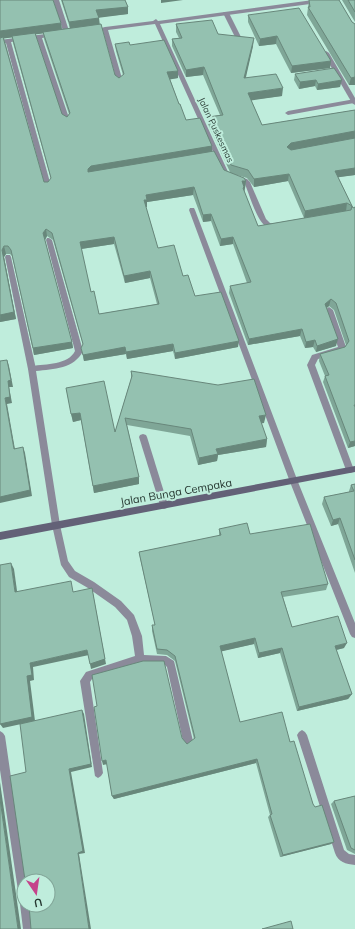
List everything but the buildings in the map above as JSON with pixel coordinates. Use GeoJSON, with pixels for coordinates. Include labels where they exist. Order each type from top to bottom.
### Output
{"type":"FeatureCollection","features":[{"type":"Feature","properties":{"kind":"street"},"geometry":{"type":"LineString","coordinates":[[56,0],[67,34]]}},
{"type":"Feature","properties":{"kind":"street"},"geometry":{"type":"LineString","coordinates":[[82,32],[156,21],[325,0]]}},
{"type":"Feature","properties":{"kind":"street"},"geometry":{"type":"LineString","coordinates":[[296,4],[300,11]]}},
{"type":"Feature","properties":{"kind":"street"},"geometry":{"type":"LineString","coordinates":[[226,13],[238,37]]}},
{"type":"Feature","properties":{"kind":"street","name":"Jalan Puskesmas"},"geometry":{"type":"LineString","coordinates":[[156,21],[227,176],[245,180],[248,183],[263,220],[268,225],[283,225]]}},
{"type":"Feature","properties":{"kind":"street"},"geometry":{"type":"LineString","coordinates":[[105,29],[120,82]]}},
{"type":"Feature","properties":{"kind":"street"},"geometry":{"type":"LineString","coordinates":[[0,42],[74,33]]}},
{"type":"Feature","properties":{"kind":"street"},"geometry":{"type":"LineString","coordinates":[[39,37],[67,121]]}},
{"type":"Feature","properties":{"kind":"street"},"geometry":{"type":"LineString","coordinates":[[8,41],[48,186]]}},
{"type":"Feature","properties":{"kind":"street"},"geometry":{"type":"LineString","coordinates":[[288,113],[354,102],[320,44]]}},
{"type":"Feature","properties":{"kind":"street"},"geometry":{"type":"LineString","coordinates":[[329,72],[337,71]]}},
{"type":"Feature","properties":{"kind":"street"},"geometry":{"type":"LineString","coordinates":[[210,156],[218,155]]}},
{"type":"Feature","properties":{"kind":"street"},"geometry":{"type":"LineString","coordinates":[[192,210],[294,482],[355,634]]}},
{"type":"Feature","properties":{"kind":"street"},"geometry":{"type":"LineString","coordinates":[[32,369],[72,361],[78,356],[79,351],[49,240]]}},
{"type":"Feature","properties":{"kind":"street"},"geometry":{"type":"LineString","coordinates":[[8,257],[32,369],[56,525],[64,562],[72,574],[118,604],[131,618],[140,659]]}},
{"type":"Feature","properties":{"kind":"street"},"geometry":{"type":"LineString","coordinates":[[329,310],[342,347],[340,350],[315,357],[311,365],[352,469]]}},
{"type":"Feature","properties":{"kind":"street"},"geometry":{"type":"LineString","coordinates":[[143,437],[164,505]]}},
{"type":"Feature","properties":{"kind":"street","name":"Jalan Bunga Cempaka"},"geometry":{"type":"LineString","coordinates":[[0,536],[294,482],[352,469]]}},
{"type":"Feature","properties":{"kind":"street"},"geometry":{"type":"LineString","coordinates":[[98,773],[85,681],[89,675],[140,659],[166,661],[171,664],[188,742]]}},
{"type":"Feature","properties":{"kind":"street"},"geometry":{"type":"LineString","coordinates":[[302,735],[340,853],[346,859],[355,860]]}},
{"type":"Feature","properties":{"kind":"street"},"geometry":{"type":"LineString","coordinates":[[0,736],[20,873]]}},
{"type":"Feature","properties":{"kind":"street"},"geometry":{"type":"LineString","coordinates":[[26,913],[28,929]]}}]}
